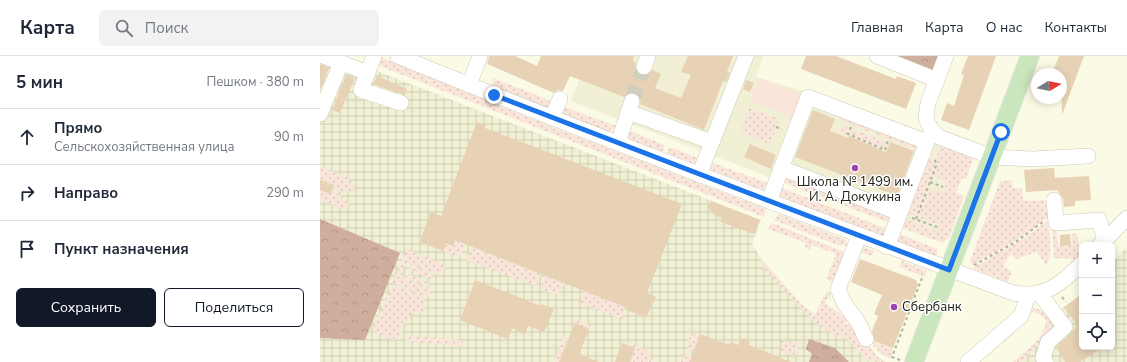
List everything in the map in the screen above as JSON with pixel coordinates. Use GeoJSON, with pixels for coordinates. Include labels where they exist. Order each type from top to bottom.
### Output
{"type":"FeatureCollection","features":[{"type":"Feature","properties":{"kind":"main road"},"geometry":{"type":"LineString","coordinates":[[909,362],[949,270],[1030,56]]}},
{"type":"Feature","properties":{"kind":"street"},"geometry":{"type":"LineString","coordinates":[[323,56],[368,73]]}},
{"type":"Feature","properties":{"kind":"street"},"geometry":{"type":"LineString","coordinates":[[374,56],[361,90],[401,103]]}},
{"type":"Feature","properties":{"kind":"street"},"geometry":{"type":"LineString","coordinates":[[398,56],[423,61],[469,85],[887,247],[1013,293],[1034,295],[1064,327],[1048,342],[1041,361]]}},
{"type":"Feature","properties":{"kind":"street"},"geometry":{"type":"LineString","coordinates":[[469,85],[480,56]]}},
{"type":"Feature","properties":{"kind":"street"},"geometry":{"type":"LineString","coordinates":[[699,174],[746,56]]}},
{"type":"Feature","properties":{"kind":"street"},"geometry":{"type":"LineString","coordinates":[[877,56],[937,80]]}},
{"type":"Feature","properties":{"kind":"street"},"geometry":{"type":"LineString","coordinates":[[946,56],[928,103],[926,117],[931,130],[939,138],[992,157],[1033,159],[1088,156]]}},
{"type":"Feature","properties":{"kind":"street"},"geometry":{"type":"LineString","coordinates":[[320,114],[341,63]]}},
{"type":"Feature","properties":{"kind":"street"},"geometry":{"type":"LineString","coordinates":[[769,201],[808,97],[927,142],[887,247]]}},
{"type":"Feature","properties":{"kind":"street"},"geometry":{"type":"LineString","coordinates":[[552,118],[560,99]]}},
{"type":"Feature","properties":{"kind":"street"},"geometry":{"type":"LineString","coordinates":[[618,143],[630,106],[712,142]]}},
{"type":"Feature","properties":{"kind":"street"},"geometry":{"type":"LineString","coordinates":[[781,168],[900,213]]}},
{"type":"Feature","properties":{"kind":"street"},"geometry":{"type":"LineString","coordinates":[[1054,200],[1056,224],[1099,220],[1102,242]]}},
{"type":"Feature","properties":{"kind":"street"},"geometry":{"type":"LineString","coordinates":[[1102,242],[1127,218]]}},
{"type":"Feature","properties":{"kind":"street"},"geometry":{"type":"LineString","coordinates":[[859,236],[838,289],[844,303],[858,322],[866,339]]}},
{"type":"Feature","properties":{"kind":"street"},"geometry":{"type":"LineString","coordinates":[[968,362],[1021,316],[1034,295],[1067,277],[1079,265]]}},
{"type":"Feature","properties":{"kind":"path"},"geometry":{"type":"LineString","coordinates":[[851,126],[848,134],[885,150],[888,141]]}},
{"type":"Feature","properties":{"kind":"path"},"geometry":{"type":"LineString","coordinates":[[916,219],[936,166],[932,144],[927,142]]}},
{"type":"Feature","properties":{"kind":"path"},"geometry":{"type":"LineString","coordinates":[[930,182],[943,187]]}},
{"type":"Feature","properties":{"kind":"path"},"geometry":{"type":"LineString","coordinates":[[900,213],[937,227]]}},
{"type":"Feature","properties":{"kind":"path"},"geometry":{"type":"LineString","coordinates":[[972,266],[1014,243],[1049,218]]}},
{"type":"Feature","properties":{"kind":"path"},"geometry":{"type":"LineString","coordinates":[[909,362],[892,357],[922,278]]}},
{"type":"Feature","properties":{"kind":"shaded area"},"geometry":{"type":"Polygon","coordinates":[[[320,56],[338,56],[761,220],[752,244],[764,263],[815,319],[851,335],[878,362],[320,362],[320,56]]]}},
{"type":"Feature","properties":{"kind":"shaded area"},"geometry":{"type":"Polygon","coordinates":[[[378,56],[550,126],[766,209],[764,217],[375,64],[378,56]]]}},
{"type":"Feature","properties":{"kind":"shaded area","name":"Школа № 1499 им. И. А. Докукина"},"geometry":{"type":"Polygon","coordinates":[[[588,56],[763,56],[756,77],[806,92],[968,154],[934,240],[571,101],[588,56]]]}},
{"type":"Feature","properties":{"kind":"shaded area"},"geometry":{"type":"Polygon","coordinates":[[[493,78],[554,102],[550,107],[546,107],[496,88],[493,84],[493,78]]]}},
{"type":"Feature","properties":{"kind":"shaded area"},"geometry":{"type":"Polygon","coordinates":[[[758,78],[803,95],[794,118],[750,101],[758,78]]]}},
{"type":"Feature","properties":{"kind":"shaded area"},"geometry":{"type":"Polygon","coordinates":[[[562,106],[616,126],[607,131],[565,115],[562,112],[562,106]]]}},
{"type":"Feature","properties":{"kind":"shaded area"},"geometry":{"type":"Polygon","coordinates":[[[749,108],[779,119],[770,144],[740,133],[749,108]]]}},
{"type":"Feature","properties":{"kind":"shaded area"},"geometry":{"type":"Polygon","coordinates":[[[840,117],[872,124],[869,132],[840,120],[840,117]]]}},
{"type":"Feature","properties":{"kind":"shaded area"},"geometry":{"type":"Polygon","coordinates":[[[843,125],[850,128],[847,135],[835,131],[836,129],[841,131],[843,125]]]}},
{"type":"Feature","properties":{"kind":"shaded area"},"geometry":{"type":"Polygon","coordinates":[[[878,126],[916,144],[917,150],[875,134],[878,126]]]}},
{"type":"Feature","properties":{"kind":"shaded area"},"geometry":{"type":"Polygon","coordinates":[[[852,129],[887,142],[884,149],[850,134],[852,129]]]}},
{"type":"Feature","properties":{"kind":"shaded area"},"geometry":{"type":"Polygon","coordinates":[[[627,130],[665,145],[662,152],[632,141],[628,137],[627,130]]]}},
{"type":"Feature","properties":{"kind":"shaded area"},"geometry":{"type":"Polygon","coordinates":[[[941,144],[974,156],[966,179],[962,178],[956,193],[964,196],[949,238],[943,243],[899,226],[902,217],[937,231],[939,225],[918,217],[929,189],[943,193],[947,182],[934,176],[941,144]]]}},
{"type":"Feature","properties":{"kind":"shaded area"},"geometry":{"type":"Polygon","coordinates":[[[669,147],[701,159],[694,164],[666,154],[669,147]]]}},
{"type":"Feature","properties":{"kind":"shaded area"},"geometry":{"type":"Polygon","coordinates":[[[925,156],[934,159],[935,166],[916,216],[904,212],[925,156]]]}},
{"type":"Feature","properties":{"kind":"shaded area"},"geometry":{"type":"Polygon","coordinates":[[[710,162],[770,184],[766,192],[712,171],[709,168],[710,162]]]}},
{"type":"Feature","properties":{"kind":"shaded area"},"geometry":{"type":"Polygon","coordinates":[[[320,166],[348,178],[354,186],[353,193],[346,190],[344,193],[333,188],[334,185],[320,180],[320,166]]]}},
{"type":"Feature","properties":{"kind":"shaded area"},"geometry":{"type":"Polygon","coordinates":[[[787,175],[891,215],[890,223],[783,182],[787,175]]]}},
{"type":"Feature","properties":{"kind":"shaded area"},"geometry":{"type":"Polygon","coordinates":[[[1012,180],[1013,188],[1022,188],[1023,200],[1045,200],[1048,218],[1013,242],[972,265],[970,261],[1000,181],[1012,180]]]}},
{"type":"Feature","properties":{"kind":"shaded area"},"geometry":{"type":"Polygon","coordinates":[[[782,188],[887,229],[886,238],[779,197],[782,188]]]}},
{"type":"Feature","properties":{"kind":"shaded area"},"geometry":{"type":"Polygon","coordinates":[[[320,190],[330,194],[332,191],[342,196],[342,199],[349,202],[347,209],[343,209],[320,200],[320,190]]]}},
{"type":"Feature","properties":{"kind":"shaded area"},"geometry":{"type":"Polygon","coordinates":[[[779,214],[846,240],[848,246],[837,245],[774,220],[779,214]]]}},
{"type":"Feature","properties":{"kind":"shaded area"},"geometry":{"type":"Polygon","coordinates":[[[1048,221],[1050,255],[1046,265],[1037,252],[1016,259],[1011,254],[1003,265],[1012,272],[1007,282],[972,268],[1015,244],[1048,221]]]}},
{"type":"Feature","properties":{"kind":"shaded area"},"geometry":{"type":"Polygon","coordinates":[[[772,223],[847,253],[834,282],[826,279],[836,254],[812,245],[810,250],[805,248],[806,243],[768,229],[772,223]]]}},
{"type":"Feature","properties":{"kind":"shaded area"},"geometry":{"type":"Polygon","coordinates":[[[1052,226],[1056,226],[1058,246],[1072,245],[1071,234],[1077,234],[1079,259],[1054,258],[1052,226]]]}},
{"type":"Feature","properties":{"kind":"shaded area"},"geometry":{"type":"Polygon","coordinates":[[[899,234],[937,249],[937,255],[932,255],[893,241],[899,234]]]}},
{"type":"Feature","properties":{"kind":"shaded area"},"geometry":{"type":"Polygon","coordinates":[[[455,240],[465,244],[460,257],[443,251],[446,243],[453,246],[455,240]]]}},
{"type":"Feature","properties":{"kind":"shaded area"},"geometry":{"type":"Polygon","coordinates":[[[471,247],[541,274],[536,286],[466,260],[471,247]]]}},
{"type":"Feature","properties":{"kind":"shaded area"},"geometry":{"type":"Polygon","coordinates":[[[864,247],[874,251],[872,256],[860,252],[864,247]]]}},
{"type":"Feature","properties":{"kind":"shaded area"},"geometry":{"type":"Polygon","coordinates":[[[1127,247],[1127,362],[1013,362],[1041,338],[1047,320],[1079,296],[1079,350],[1115,350],[1115,260],[1127,247]]]}},
{"type":"Feature","properties":{"kind":"shaded area"},"geometry":{"type":"Polygon","coordinates":[[[407,249],[446,266],[442,272],[435,274],[410,263],[409,265],[405,264],[401,273],[404,275],[403,278],[429,289],[429,297],[392,283],[407,249]]]}},
{"type":"Feature","properties":{"kind":"shaded area"},"geometry":{"type":"Polygon","coordinates":[[[760,257],[799,302],[815,314],[827,291],[830,292],[830,298],[828,297],[825,303],[852,322],[846,322],[845,324],[855,324],[877,356],[886,362],[877,362],[874,359],[868,362],[850,341],[826,330],[813,320],[763,267],[760,257]]]}},
{"type":"Feature","properties":{"kind":"shaded area"},"geometry":{"type":"Polygon","coordinates":[[[902,261],[927,271],[925,277],[899,267],[902,261]]]}},
{"type":"Feature","properties":{"kind":"shaded area"},"geometry":{"type":"Polygon","coordinates":[[[411,265],[433,275],[431,279],[409,269],[411,265]]]}},
{"type":"Feature","properties":{"kind":"shaded area"},"geometry":{"type":"Polygon","coordinates":[[[408,274],[429,283],[428,287],[406,277],[408,274]]]}},
{"type":"Feature","properties":{"kind":"shaded area"},"geometry":{"type":"Polygon","coordinates":[[[545,276],[565,283],[563,288],[556,295],[541,289],[545,276]]]}},
{"type":"Feature","properties":{"kind":"shaded area"},"geometry":{"type":"Polygon","coordinates":[[[392,285],[424,297],[425,309],[423,314],[414,311],[400,330],[402,332],[396,340],[382,337],[382,334],[372,331],[392,285]]]}},
{"type":"Feature","properties":{"kind":"shaded area"},"geometry":{"type":"Polygon","coordinates":[[[584,291],[625,307],[622,319],[580,303],[584,291]]]}},
{"type":"Feature","properties":{"kind":"shaded area"},"geometry":{"type":"Polygon","coordinates":[[[1032,307],[1045,312],[1054,318],[1050,333],[1021,362],[1013,362],[1039,338],[1046,326],[1046,320],[1039,314],[1030,311],[1032,307]]]}},
{"type":"Feature","properties":{"kind":"shaded area"},"geometry":{"type":"Polygon","coordinates":[[[575,319],[590,325],[589,329],[573,324],[575,319]]]}},
{"type":"Feature","properties":{"kind":"shaded area"},"geometry":{"type":"Polygon","coordinates":[[[697,333],[700,334],[694,351],[689,350],[687,346],[689,340],[691,336],[697,333]]]}},
{"type":"Feature","properties":{"kind":"shaded area"},"geometry":{"type":"Polygon","coordinates":[[[409,336],[461,340],[463,346],[405,341],[409,336]]]}},
{"type":"Feature","properties":{"kind":"shaded area"},"geometry":{"type":"Polygon","coordinates":[[[564,336],[568,338],[559,362],[555,362],[555,359],[564,336]]]}},
{"type":"Feature","properties":{"kind":"shaded area"},"geometry":{"type":"Polygon","coordinates":[[[869,340],[893,348],[890,359],[880,353],[869,340]]]}},
{"type":"Feature","properties":{"kind":"shaded area"},"geometry":{"type":"Polygon","coordinates":[[[624,341],[646,350],[654,362],[630,362],[635,348],[623,343],[624,341]]]}},
{"type":"Feature","properties":{"kind":"shaded area"},"geometry":{"type":"Polygon","coordinates":[[[781,341],[797,342],[798,345],[796,356],[781,352],[781,341]]]}},
{"type":"Feature","properties":{"kind":"shaded area"},"geometry":{"type":"Polygon","coordinates":[[[686,354],[692,356],[690,362],[680,362],[686,354]]]}},
{"type":"Feature","properties":{"kind":"green space"},"geometry":{"type":"Polygon","coordinates":[[[877,56],[946,56],[937,80],[877,56]]]}},
{"type":"Feature","properties":{"kind":"green space"},"geometry":{"type":"Polygon","coordinates":[[[320,219],[400,253],[365,340],[320,338],[320,219]]]}},
{"type":"Feature","properties":{"kind":"green space"},"geometry":{"type":"Polygon","coordinates":[[[809,339],[835,348],[849,362],[809,362],[812,354],[806,349],[809,339]]]}},
{"type":"Feature","properties":{"kind":"building"},"geometry":{"type":"Polygon","coordinates":[[[489,56],[515,56],[537,66],[541,56],[634,56],[633,61],[636,63],[635,68],[637,73],[646,76],[652,70],[661,74],[655,88],[681,98],[691,75],[681,72],[688,56],[733,56],[727,72],[730,73],[726,82],[723,81],[704,130],[640,104],[641,99],[635,93],[630,92],[624,97],[570,76],[563,91],[558,90],[554,93],[487,64],[489,56]]]}},
{"type":"Feature","properties":{"kind":"building"},"geometry":{"type":"Polygon","coordinates":[[[806,56],[836,56],[896,79],[897,76],[916,83],[906,109],[801,69],[806,56]]]}},
{"type":"Feature","properties":{"kind":"building"},"geometry":{"type":"Polygon","coordinates":[[[968,56],[996,56],[969,130],[941,120],[947,103],[954,106],[964,75],[961,74],[968,56]]]}},
{"type":"Feature","properties":{"kind":"building"},"geometry":{"type":"Polygon","coordinates":[[[1059,56],[1084,56],[1067,102],[1067,68],[1054,68],[1059,56]]]}},
{"type":"Feature","properties":{"kind":"building"},"geometry":{"type":"Polygon","coordinates":[[[320,64],[329,68],[320,90],[320,64]]]}},
{"type":"Feature","properties":{"kind":"building"},"geometry":{"type":"Polygon","coordinates":[[[346,75],[355,78],[340,113],[332,110],[346,75]]]}},
{"type":"Feature","properties":{"kind":"building"},"geometry":{"type":"Polygon","coordinates":[[[377,76],[407,89],[405,95],[373,84],[377,76]]]}},
{"type":"Feature","properties":{"kind":"building"},"geometry":{"type":"Polygon","coordinates":[[[746,80],[754,83],[750,92],[743,89],[746,80]]]}},
{"type":"Feature","properties":{"kind":"building"},"geometry":{"type":"Polygon","coordinates":[[[1062,104],[1066,104],[1062,115],[1062,104]]]}},
{"type":"Feature","properties":{"kind":"building"},"geometry":{"type":"Polygon","coordinates":[[[813,110],[835,119],[830,131],[848,138],[849,136],[886,152],[890,142],[914,151],[897,196],[795,157],[813,110]]]}},
{"type":"Feature","properties":{"kind":"building"},"geometry":{"type":"Polygon","coordinates":[[[477,122],[486,125],[485,128],[682,204],[647,293],[656,297],[646,318],[625,309],[625,307],[455,240],[453,246],[446,243],[443,251],[420,242],[430,212],[441,216],[477,122]]]}},
{"type":"Feature","properties":{"kind":"building"},"geometry":{"type":"Polygon","coordinates":[[[750,144],[776,155],[771,169],[744,157],[750,144]]]}},
{"type":"Feature","properties":{"kind":"building"},"geometry":{"type":"Polygon","coordinates":[[[1054,168],[1055,178],[1089,176],[1091,200],[1075,201],[1075,206],[1064,207],[1063,199],[1057,190],[1026,192],[1024,170],[1054,168]]]}},
{"type":"Feature","properties":{"kind":"building"},"geometry":{"type":"Polygon","coordinates":[[[320,180],[334,185],[330,194],[320,190],[320,180]]]}},
{"type":"Feature","properties":{"kind":"building"},"geometry":{"type":"Polygon","coordinates":[[[711,201],[760,220],[754,234],[721,222],[722,218],[715,215],[708,208],[711,201]]]}},
{"type":"Feature","properties":{"kind":"building"},"geometry":{"type":"Polygon","coordinates":[[[1070,234],[1071,245],[1060,246],[1060,235],[1070,234]]]}},
{"type":"Feature","properties":{"kind":"building"},"geometry":{"type":"Polygon","coordinates":[[[860,259],[916,280],[918,285],[893,348],[874,341],[872,331],[878,316],[874,314],[882,295],[851,282],[860,259]]]}},
{"type":"Feature","properties":{"kind":"building"},"geometry":{"type":"Polygon","coordinates":[[[475,280],[541,306],[541,304],[554,309],[544,332],[528,326],[525,334],[512,328],[508,339],[460,320],[475,280]]]}},
{"type":"Feature","properties":{"kind":"building"},"geometry":{"type":"Polygon","coordinates":[[[1079,296],[1079,350],[1098,350],[1080,362],[1065,362],[1056,347],[1078,326],[1064,307],[1079,296]]]}},
{"type":"Feature","properties":{"kind":"building"},"geometry":{"type":"Polygon","coordinates":[[[575,323],[589,329],[579,354],[599,362],[559,362],[575,323]]]}},
{"type":"Feature","properties":{"kind":"building"},"geometry":{"type":"Polygon","coordinates":[[[700,334],[729,345],[730,342],[739,345],[742,338],[750,342],[749,345],[791,362],[690,362],[700,334]]]}},
{"type":"Feature","properties":{"kind":"building"},"geometry":{"type":"Polygon","coordinates":[[[622,343],[635,348],[630,362],[615,362],[622,343]]]}},
{"type":"Feature","properties":{"kind":"tunnel"},"geometry":{"type":"LineString","coordinates":[[632,101],[644,67]]}},
{"type":"Feature","properties":{"kind":"place","name":"Школа № 1499 им. И. А. Докукина"},"geometry":{"type":"Point","coordinates":[855,168]}},
{"type":"Feature","properties":{"kind":"place","name":"Сбербанк"},"geometry":{"type":"Point","coordinates":[894,307]}},
{"type":"Feature","properties":{"kind":"route"},"geometry":{"type":"LineString","coordinates":[[494,95],[949,270],[1001,132]]}}]}
